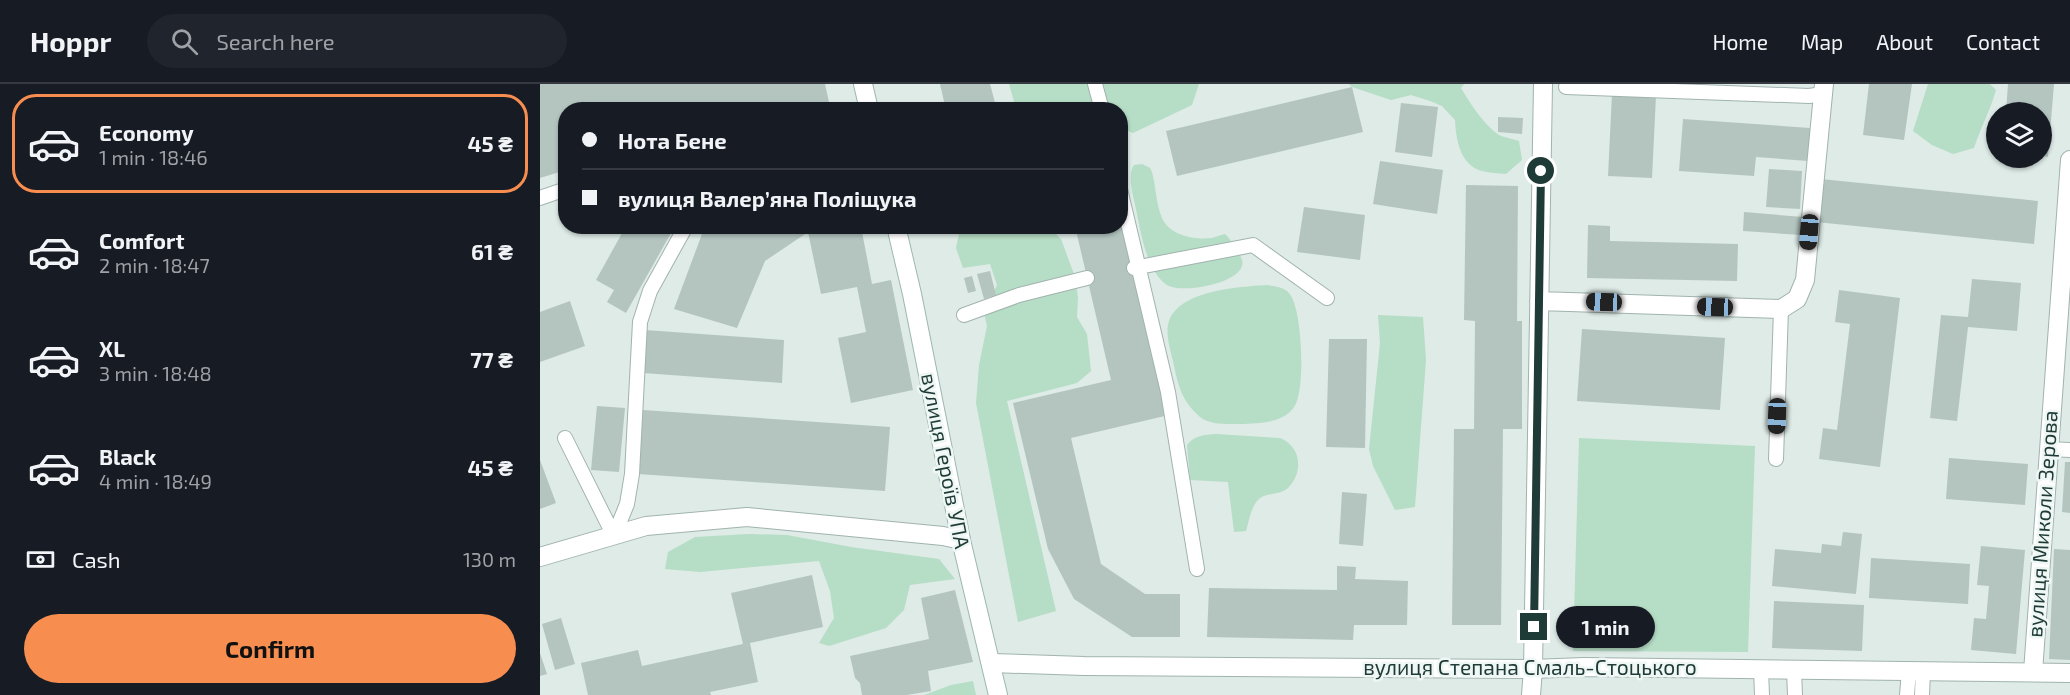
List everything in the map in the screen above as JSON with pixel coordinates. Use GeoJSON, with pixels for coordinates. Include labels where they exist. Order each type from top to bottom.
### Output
{"type":"FeatureCollection","features":[{"type":"Feature","properties":{"kind":"street"},"geometry":{"type":"LineString","coordinates":[[862,84],[867,102]]}},
{"type":"Feature","properties":{"kind":"street"},"geometry":{"type":"LineString","coordinates":[[1531,695],[1543,84]]}},
{"type":"Feature","properties":{"kind":"street"},"geometry":{"type":"LineString","coordinates":[[1539,301],[1781,309],[1797,299],[1805,280],[1823,89]]}},
{"type":"Feature","properties":{"kind":"street","name":"вулиця Миколи Зерова"},"geometry":{"type":"LineString","coordinates":[[2033,672],[2070,160]]}},
{"type":"Feature","properties":{"kind":"street","name":"вулиця Героїв УПА"},"geometry":{"type":"LineString","coordinates":[[898,234],[961,540],[998,695]]}},
{"type":"Feature","properties":{"kind":"street"},"geometry":{"type":"LineString","coordinates":[[540,557],[646,526],[747,517],[943,536],[961,540]]}},
{"type":"Feature","properties":{"kind":"street","name":"вулиця Степана Смаль-Стоцького"},"geometry":{"type":"LineString","coordinates":[[991,663],[1037,666],[1533,669],[1584,667],[2070,673]]}},
{"type":"Feature","properties":{"kind":"lane"},"geometry":{"type":"LineString","coordinates":[[1095,84],[1100,102]]}},
{"type":"Feature","properties":{"kind":"lane"},"geometry":{"type":"LineString","coordinates":[[1566,87],[1809,96],[1823,89]]}},
{"type":"Feature","properties":{"kind":"lane"},"geometry":{"type":"LineString","coordinates":[[540,198],[558,192]]}},
{"type":"Feature","properties":{"kind":"lane"},"geometry":{"type":"LineString","coordinates":[[1128,228],[1168,392],[1197,570]]}},
{"type":"Feature","properties":{"kind":"lane"},"geometry":{"type":"LineString","coordinates":[[614,536],[627,504],[632,474],[640,322],[650,291],[682,234]]}},
{"type":"Feature","properties":{"kind":"lane"},"geometry":{"type":"LineString","coordinates":[[1136,268],[1253,245],[1327,298]]}},
{"type":"Feature","properties":{"kind":"lane"},"geometry":{"type":"LineString","coordinates":[[964,315],[1019,294],[1087,278]]}},
{"type":"Feature","properties":{"kind":"lane"},"geometry":{"type":"LineString","coordinates":[[1776,459],[1781,309]]}},
{"type":"Feature","properties":{"kind":"lane"},"geometry":{"type":"LineString","coordinates":[[565,438],[614,536]]}},
{"type":"Feature","properties":{"kind":"lane"},"geometry":{"type":"LineString","coordinates":[[2048,449],[2070,450]]}},
{"type":"Feature","properties":{"kind":"lane"},"geometry":{"type":"LineString","coordinates":[[1761,669],[1761,695]]}},
{"type":"Feature","properties":{"kind":"lane"},"geometry":{"type":"LineString","coordinates":[[1794,670],[1795,695]]}},
{"type":"Feature","properties":{"kind":"lane"},"geometry":{"type":"LineString","coordinates":[[1907,695],[1916,671]]}},
{"type":"Feature","properties":{"kind":"lane"},"geometry":{"type":"LineString","coordinates":[[1916,671],[1922,695]]}},
{"type":"Feature","properties":{"kind":"green space"},"geometry":{"type":"Polygon","coordinates":[[[1009,84],[1199,84],[1192,105],[1133,133],[1128,131],[1128,102],[1014,102],[1009,84]]]}},
{"type":"Feature","properties":{"kind":"green space"},"geometry":{"type":"Polygon","coordinates":[[[1349,84],[1464,84],[1461,88],[1489,127],[1501,136],[1519,141],[1522,160],[1506,174],[1485,172],[1475,168],[1464,158],[1455,120],[1442,106],[1411,95],[1391,100],[1349,84]]]}},
{"type":"Feature","properties":{"kind":"green space"},"geometry":{"type":"Polygon","coordinates":[[[1928,84],[1990,84],[1996,90],[1992,102],[1986,102],[1986,118],[1974,148],[1953,154],[1932,145],[1913,131],[1928,84]]]}},
{"type":"Feature","properties":{"kind":"green space"},"geometry":{"type":"Polygon","coordinates":[[[1142,164],[1150,168],[1152,172],[1158,207],[1166,224],[1177,233],[1191,237],[1212,238],[1225,234],[1242,259],[1242,266],[1238,272],[1220,282],[1196,288],[1174,288],[1160,279],[1146,253],[1132,189],[1131,176],[1134,165],[1142,164]]]}},
{"type":"Feature","properties":{"kind":"green space"},"geometry":{"type":"Polygon","coordinates":[[[959,234],[1056,234],[1061,239],[1075,277],[1078,297],[1077,317],[1087,334],[1091,371],[1077,383],[1007,401],[1056,611],[1018,622],[976,403],[979,365],[987,326],[984,313],[997,285],[990,264],[963,268],[956,248],[959,234]]]}},
{"type":"Feature","properties":{"kind":"green space"},"geometry":{"type":"Polygon","coordinates":[[[1267,285],[1289,293],[1298,318],[1301,369],[1298,398],[1294,407],[1283,417],[1262,423],[1224,424],[1204,420],[1188,404],[1179,385],[1168,341],[1169,321],[1175,311],[1197,297],[1227,289],[1267,285]]]}},
{"type":"Feature","properties":{"kind":"green space"},"geometry":{"type":"Polygon","coordinates":[[[1378,315],[1423,317],[1426,360],[1415,507],[1395,510],[1373,466],[1369,449],[1380,343],[1378,315]]]}},
{"type":"Feature","properties":{"kind":"green space"},"geometry":{"type":"Polygon","coordinates":[[[1216,434],[1280,438],[1287,442],[1296,453],[1298,467],[1293,482],[1281,492],[1258,500],[1252,510],[1246,531],[1234,532],[1228,482],[1190,480],[1187,445],[1196,437],[1216,434]]]}},
{"type":"Feature","properties":{"kind":"green space"},"geometry":{"type":"Polygon","coordinates":[[[1579,438],[1755,446],[1748,652],[1573,651],[1579,438]]]}},
{"type":"Feature","properties":{"kind":"green space"},"geometry":{"type":"Polygon","coordinates":[[[749,534],[787,535],[851,547],[939,559],[955,579],[910,585],[904,610],[886,628],[829,646],[819,643],[834,618],[830,591],[819,561],[700,572],[665,569],[668,552],[695,537],[749,534]]]}},
{"type":"Feature","properties":{"kind":"green space"},"geometry":{"type":"Polygon","coordinates":[[[973,681],[976,695],[924,695],[951,685],[973,681]]]}},
{"type":"Feature","properties":{"kind":"building"},"geometry":{"type":"Polygon","coordinates":[[[540,84],[825,84],[829,102],[558,102],[558,172],[540,178],[540,84]]]}},
{"type":"Feature","properties":{"kind":"building"},"geometry":{"type":"Polygon","coordinates":[[[940,84],[990,84],[995,102],[944,102],[940,84]]]}},
{"type":"Feature","properties":{"kind":"building"},"geometry":{"type":"Polygon","coordinates":[[[1869,84],[1912,84],[1904,140],[1863,135],[1869,84]]]}},
{"type":"Feature","properties":{"kind":"building"},"geometry":{"type":"Polygon","coordinates":[[[2008,84],[2054,84],[2052,108],[2052,102],[2007,102],[2008,84]]]}},
{"type":"Feature","properties":{"kind":"building"},"geometry":{"type":"Polygon","coordinates":[[[1352,87],[1363,132],[1177,176],[1166,131],[1352,87]]]}},
{"type":"Feature","properties":{"kind":"building"},"geometry":{"type":"Polygon","coordinates":[[[1612,94],[1656,96],[1652,178],[1608,176],[1612,94]]]}},
{"type":"Feature","properties":{"kind":"building"},"geometry":{"type":"Polygon","coordinates":[[[1401,103],[1438,107],[1432,157],[1395,152],[1401,103]]]}},
{"type":"Feature","properties":{"kind":"building"},"geometry":{"type":"Polygon","coordinates":[[[1498,117],[1523,118],[1522,134],[1498,132],[1498,117]]]}},
{"type":"Feature","properties":{"kind":"building"},"geometry":{"type":"Polygon","coordinates":[[[1683,119],[1810,128],[1808,161],[1756,157],[1754,176],[1679,171],[1683,119]]]}},
{"type":"Feature","properties":{"kind":"building"},"geometry":{"type":"Polygon","coordinates":[[[1380,161],[1443,170],[1437,214],[1373,204],[1380,161]]]}},
{"type":"Feature","properties":{"kind":"building"},"geometry":{"type":"Polygon","coordinates":[[[1769,169],[1802,171],[1800,209],[1766,207],[1769,169]]]}},
{"type":"Feature","properties":{"kind":"building"},"geometry":{"type":"Polygon","coordinates":[[[1821,179],[2038,201],[2034,244],[1816,222],[1821,179]]]}},
{"type":"Feature","properties":{"kind":"building"},"geometry":{"type":"Polygon","coordinates":[[[1466,185],[1518,186],[1517,321],[1522,321],[1522,429],[1503,429],[1501,625],[1452,625],[1454,429],[1474,429],[1475,321],[1464,320],[1466,185]]]}},
{"type":"Feature","properties":{"kind":"building"},"geometry":{"type":"Polygon","coordinates":[[[1304,207],[1365,215],[1360,260],[1297,252],[1304,207]]]}},
{"type":"Feature","properties":{"kind":"building"},"geometry":{"type":"Polygon","coordinates":[[[1744,212],[1803,217],[1801,235],[1743,231],[1744,212]]]}},
{"type":"Feature","properties":{"kind":"building"},"geometry":{"type":"Polygon","coordinates":[[[1588,225],[1610,226],[1610,241],[1738,244],[1737,281],[1587,278],[1588,225]]]}},
{"type":"Feature","properties":{"kind":"building"},"geometry":{"type":"Polygon","coordinates":[[[622,234],[670,234],[626,313],[607,302],[614,290],[596,280],[622,234]]]}},
{"type":"Feature","properties":{"kind":"building"},"geometry":{"type":"Polygon","coordinates":[[[702,234],[805,234],[765,261],[737,328],[674,309],[702,234]]]}},
{"type":"Feature","properties":{"kind":"building"},"geometry":{"type":"Polygon","coordinates":[[[808,234],[862,234],[872,284],[891,280],[913,390],[851,403],[838,338],[866,332],[857,287],[821,294],[808,234]]]}},
{"type":"Feature","properties":{"kind":"building"},"geometry":{"type":"Polygon","coordinates":[[[1077,234],[1124,234],[1169,415],[1071,438],[1101,564],[1145,594],[1180,594],[1180,637],[1132,637],[1074,599],[1048,549],[1013,403],[1111,380],[1077,234]]]}},
{"type":"Feature","properties":{"kind":"building"},"geometry":{"type":"Polygon","coordinates":[[[990,271],[996,295],[984,299],[977,274],[990,271]]]}},
{"type":"Feature","properties":{"kind":"building"},"geometry":{"type":"Polygon","coordinates":[[[972,276],[976,291],[968,293],[964,278],[972,276]]]}},
{"type":"Feature","properties":{"kind":"building"},"geometry":{"type":"Polygon","coordinates":[[[1972,279],[2021,283],[2017,331],[1968,327],[1957,421],[1930,418],[1941,315],[1968,317],[1972,279]]]}},
{"type":"Feature","properties":{"kind":"building"},"geometry":{"type":"Polygon","coordinates":[[[1839,290],[1900,298],[1880,467],[1819,459],[1823,428],[1837,430],[1850,324],[1835,322],[1839,290]]]}},
{"type":"Feature","properties":{"kind":"building"},"geometry":{"type":"Polygon","coordinates":[[[570,301],[585,346],[540,362],[540,312],[570,301]]]}},
{"type":"Feature","properties":{"kind":"building"},"geometry":{"type":"Polygon","coordinates":[[[1582,329],[1725,338],[1720,410],[1577,401],[1582,329]]]}},
{"type":"Feature","properties":{"kind":"building"},"geometry":{"type":"Polygon","coordinates":[[[645,330],[784,340],[782,383],[643,373],[645,330]]]}},
{"type":"Feature","properties":{"kind":"building"},"geometry":{"type":"Polygon","coordinates":[[[1329,339],[1367,339],[1365,448],[1326,447],[1329,339]]]}},
{"type":"Feature","properties":{"kind":"building"},"geometry":{"type":"Polygon","coordinates":[[[597,406],[625,408],[619,472],[591,470],[597,406]]]}},
{"type":"Feature","properties":{"kind":"building"},"geometry":{"type":"Polygon","coordinates":[[[643,410],[890,427],[885,491],[638,474],[643,410]]]}},
{"type":"Feature","properties":{"kind":"building"},"geometry":{"type":"Polygon","coordinates":[[[1949,458],[2028,464],[2025,505],[1946,499],[1949,458]]]}},
{"type":"Feature","properties":{"kind":"building"},"geometry":{"type":"Polygon","coordinates":[[[540,460],[556,503],[540,509],[540,460]]]}},
{"type":"Feature","properties":{"kind":"building"},"geometry":{"type":"Polygon","coordinates":[[[2065,462],[2070,462],[2070,513],[2062,512],[2065,462]]]}},
{"type":"Feature","properties":{"kind":"building"},"geometry":{"type":"Polygon","coordinates":[[[1342,492],[1367,494],[1363,546],[1339,544],[1342,492]]]}},
{"type":"Feature","properties":{"kind":"building"},"geometry":{"type":"Polygon","coordinates":[[[1843,532],[1862,534],[1856,594],[1772,586],[1775,549],[1821,553],[1822,544],[1841,546],[1843,532]]]}},
{"type":"Feature","properties":{"kind":"building"},"geometry":{"type":"Polygon","coordinates":[[[1981,546],[2025,550],[2016,654],[1971,650],[1974,618],[1986,619],[1989,586],[1977,585],[1981,546]]]}},
{"type":"Feature","properties":{"kind":"building"},"geometry":{"type":"Polygon","coordinates":[[[2054,549],[2070,550],[2070,660],[2049,659],[2054,549]]]}},
{"type":"Feature","properties":{"kind":"building"},"geometry":{"type":"Polygon","coordinates":[[[1871,558],[1970,564],[1968,604],[1869,598],[1871,558]]]}},
{"type":"Feature","properties":{"kind":"building"},"geometry":{"type":"Polygon","coordinates":[[[1337,566],[1356,567],[1355,579],[1408,581],[1407,625],[1354,625],[1353,640],[1207,637],[1209,588],[1337,590],[1337,566]]]}},
{"type":"Feature","properties":{"kind":"building"},"geometry":{"type":"Polygon","coordinates":[[[812,575],[823,627],[750,643],[758,682],[710,692],[711,695],[588,695],[581,663],[638,650],[642,666],[743,644],[731,593],[812,575]]]}},
{"type":"Feature","properties":{"kind":"building"},"geometry":{"type":"Polygon","coordinates":[[[955,590],[973,662],[928,671],[931,691],[907,695],[862,695],[850,656],[929,639],[921,598],[955,590]]]}},
{"type":"Feature","properties":{"kind":"building"},"geometry":{"type":"Polygon","coordinates":[[[1774,601],[1864,605],[1862,651],[1772,648],[1774,601]]]}},
{"type":"Feature","properties":{"kind":"building"},"geometry":{"type":"Polygon","coordinates":[[[561,618],[575,664],[555,670],[542,624],[561,618]]]}},
{"type":"Feature","properties":{"kind":"building"},"geometry":{"type":"Polygon","coordinates":[[[540,653],[547,674],[540,676],[540,653]]]}},
{"type":"Feature","properties":{"kind":"route"},"geometry":{"type":"LineString","coordinates":[[1534,627],[1541,171]]}}]}
